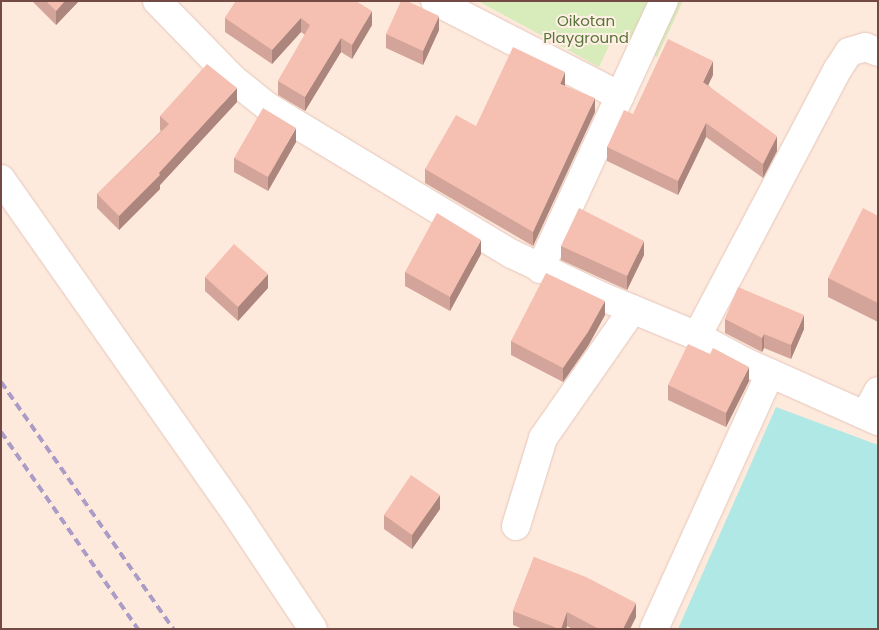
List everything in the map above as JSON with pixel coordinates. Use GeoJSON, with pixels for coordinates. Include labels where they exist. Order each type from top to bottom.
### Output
{"type":"FeatureCollection","features":[{"type":"Feature","properties":{"kind":"street"},"geometry":{"type":"LineString","coordinates":[[435,1],[620,96]]}},
{"type":"Feature","properties":{"kind":"street"},"geometry":{"type":"LineString","coordinates":[[540,269],[664,1]]}},
{"type":"Feature","properties":{"kind":"street"},"geometry":{"type":"LineString","coordinates":[[160,2],[233,79],[268,107],[512,254],[540,269],[697,336],[770,373],[874,409]]}},
{"type":"Feature","properties":{"kind":"street"},"geometry":{"type":"LineString","coordinates":[[697,336],[838,68],[849,52],[865,47],[878,52]]}},
{"type":"Feature","properties":{"kind":"street"},"geometry":{"type":"LineString","coordinates":[[1,179],[239,518],[313,629]]}},
{"type":"Feature","properties":{"kind":"street"},"geometry":{"type":"LineString","coordinates":[[516,526],[543,438],[634,310]]}},
{"type":"Feature","properties":{"kind":"street"},"geometry":{"type":"LineString","coordinates":[[654,629],[770,373]]}},
{"type":"Feature","properties":{"kind":"green space","name":"Oikotan Playground"},"geometry":{"type":"Polygon","coordinates":[[[478,1],[683,1],[657,57],[614,35],[599,67],[478,1]]]}},
{"type":"Feature","properties":{"kind":"water"},"geometry":{"type":"Polygon","coordinates":[[[776,407],[878,445],[878,629],[678,629],[776,407]]]}},
{"type":"Feature","properties":{"kind":"building"},"geometry":{"type":"Polygon","coordinates":[[[46,1],[65,1],[56,11],[46,1]]]}},
{"type":"Feature","properties":{"kind":"building"},"geometry":{"type":"Polygon","coordinates":[[[236,1],[356,1],[372,11],[352,45],[341,38],[305,97],[278,81],[310,25],[301,18],[272,50],[225,18],[236,1]]]}},
{"type":"Feature","properties":{"kind":"building"},"geometry":{"type":"Polygon","coordinates":[[[401,1],[407,1],[439,16],[423,51],[386,34],[401,1]]]}},
{"type":"Feature","properties":{"kind":"building"},"geometry":{"type":"Polygon","coordinates":[[[668,39],[713,61],[703,82],[777,136],[763,164],[706,123],[678,181],[607,147],[624,110],[633,114],[668,39]]]}},
{"type":"Feature","properties":{"kind":"building"},"geometry":{"type":"Polygon","coordinates":[[[513,47],[565,72],[560,84],[595,98],[533,232],[425,169],[456,115],[476,126],[513,47]]]}},
{"type":"Feature","properties":{"kind":"building"},"geometry":{"type":"Polygon","coordinates":[[[207,64],[237,88],[159,173],[160,175],[119,216],[97,194],[169,124],[160,116],[207,64]]]}},
{"type":"Feature","properties":{"kind":"building"},"geometry":{"type":"Polygon","coordinates":[[[263,108],[296,128],[268,177],[234,158],[263,108]]]}},
{"type":"Feature","properties":{"kind":"building"},"geometry":{"type":"Polygon","coordinates":[[[579,208],[644,241],[627,276],[561,246],[579,208]]]}},
{"type":"Feature","properties":{"kind":"building"},"geometry":{"type":"Polygon","coordinates":[[[863,208],[878,216],[878,303],[828,278],[863,208]]]}},
{"type":"Feature","properties":{"kind":"building"},"geometry":{"type":"Polygon","coordinates":[[[437,213],[481,240],[450,297],[405,272],[437,213]]]}},
{"type":"Feature","properties":{"kind":"building"},"geometry":{"type":"Polygon","coordinates":[[[234,244],[268,274],[238,307],[205,277],[234,244]]]}},
{"type":"Feature","properties":{"kind":"building"},"geometry":{"type":"Polygon","coordinates":[[[546,273],[605,301],[588,332],[563,368],[511,341],[546,273]]]}},
{"type":"Feature","properties":{"kind":"building"},"geometry":{"type":"Polygon","coordinates":[[[738,287],[804,315],[791,345],[764,334],[762,338],[725,319],[738,287]]]}},
{"type":"Feature","properties":{"kind":"building"},"geometry":{"type":"Polygon","coordinates":[[[688,344],[710,354],[713,348],[749,367],[726,413],[668,385],[688,344]]]}},
{"type":"Feature","properties":{"kind":"building"},"geometry":{"type":"Polygon","coordinates":[[[411,475],[440,495],[412,535],[384,515],[411,475]]]}},
{"type":"Feature","properties":{"kind":"building"},"geometry":{"type":"Polygon","coordinates":[[[534,557],[586,577],[636,603],[623,629],[599,629],[567,612],[561,629],[559,629],[513,611],[534,557]]]}},
{"type":"Feature","properties":{"kind":"railway"},"geometry":{"type":"LineString","coordinates":[[1,382],[173,629]]}},
{"type":"Feature","properties":{"kind":"railway"},"geometry":{"type":"LineString","coordinates":[[1,432],[138,629]]}}]}
